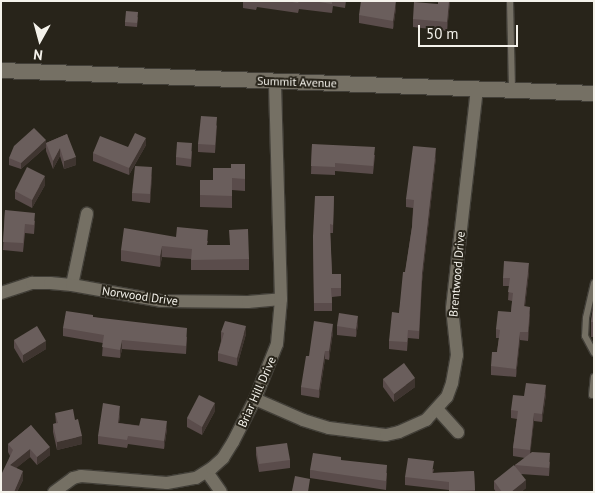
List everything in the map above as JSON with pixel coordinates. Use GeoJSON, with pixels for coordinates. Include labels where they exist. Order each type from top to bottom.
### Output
{"type":"FeatureCollection","features":[{"type":"Feature","properties":{"kind":"main road","name":"Summit Avenue"},"geometry":{"type":"LineString","coordinates":[[1,70],[594,93]]}},
{"type":"Feature","properties":{"kind":"street","name":"Briar Hill Drive"},"geometry":{"type":"LineString","coordinates":[[54,492],[72,478],[82,476],[167,483],[196,478],[208,472],[223,458],[255,399],[277,344],[281,300],[275,81]]}},
{"type":"Feature","properties":{"kind":"street","name":"Brentwood Drive"},"geometry":{"type":"LineString","coordinates":[[255,399],[302,420],[329,428],[372,435],[399,432],[426,420],[438,410],[447,397],[456,369],[457,355],[452,308],[477,88]]}},
{"type":"Feature","properties":{"kind":"street"},"geometry":{"type":"LineString","coordinates":[[72,285],[87,214]]}},
{"type":"Feature","properties":{"kind":"street","name":"Norwood Drive"},"geometry":{"type":"LineString","coordinates":[[1,293],[32,283],[72,285],[161,301],[248,302],[281,300]]}},
{"type":"Feature","properties":{"kind":"street"},"geometry":{"type":"LineString","coordinates":[[438,410],[458,432]]}},
{"type":"Feature","properties":{"kind":"street"},"geometry":{"type":"LineString","coordinates":[[208,472],[221,492]]}},
{"type":"Feature","properties":{"kind":"lane"},"geometry":{"type":"LineString","coordinates":[[510,1],[512,90]]}},
{"type":"Feature","properties":{"kind":"lane"},"geometry":{"type":"LineString","coordinates":[[594,283],[586,318],[585,336],[594,353]]}},
{"type":"Feature","properties":{"kind":"lane"},"geometry":{"type":"LineString","coordinates":[[592,395],[594,377]]}},
{"type":"Feature","properties":{"kind":"building"},"geometry":{"type":"Polygon","coordinates":[[[313,1],[332,1],[332,4],[313,1]]]}},
{"type":"Feature","properties":{"kind":"building"},"geometry":{"type":"Polygon","coordinates":[[[361,1],[396,1],[393,21],[359,15],[361,1]]]}},
{"type":"Feature","properties":{"kind":"building"},"geometry":{"type":"Polygon","coordinates":[[[438,1],[449,1],[447,22],[413,19],[414,2],[438,4],[438,1]]]}},
{"type":"Feature","properties":{"kind":"building"},"geometry":{"type":"Polygon","coordinates":[[[126,11],[138,12],[137,23],[125,22],[126,11]]]}},
{"type":"Feature","properties":{"kind":"building"},"geometry":{"type":"Polygon","coordinates":[[[201,116],[217,117],[215,145],[198,144],[201,116]]]}},
{"type":"Feature","properties":{"kind":"building"},"geometry":{"type":"Polygon","coordinates":[[[34,128],[46,140],[21,163],[9,158],[14,146],[34,128]]]}},
{"type":"Feature","properties":{"kind":"building"},"geometry":{"type":"Polygon","coordinates":[[[135,133],[146,138],[129,168],[93,153],[100,136],[128,147],[135,133]]]}},
{"type":"Feature","properties":{"kind":"building"},"geometry":{"type":"Polygon","coordinates":[[[67,134],[76,157],[64,161],[60,148],[53,161],[46,143],[67,134]]]}},
{"type":"Feature","properties":{"kind":"building"},"geometry":{"type":"Polygon","coordinates":[[[177,142],[192,143],[191,159],[176,157],[177,142]]]}},
{"type":"Feature","properties":{"kind":"building"},"geometry":{"type":"Polygon","coordinates":[[[312,144],[375,147],[373,166],[335,163],[335,167],[311,166],[312,144]]]}},
{"type":"Feature","properties":{"kind":"building"},"geometry":{"type":"Polygon","coordinates":[[[413,146],[436,148],[422,273],[419,331],[408,330],[407,342],[389,341],[392,312],[399,313],[403,272],[405,272],[412,227],[414,200],[406,199],[413,146]]]}},
{"type":"Feature","properties":{"kind":"building"},"geometry":{"type":"Polygon","coordinates":[[[231,164],[245,164],[245,179],[232,178],[232,196],[200,195],[200,180],[213,180],[213,168],[231,168],[231,164]]]}},
{"type":"Feature","properties":{"kind":"building"},"geometry":{"type":"Polygon","coordinates":[[[135,166],[152,167],[150,194],[132,193],[135,166]]]}},
{"type":"Feature","properties":{"kind":"building"},"geometry":{"type":"Polygon","coordinates":[[[27,167],[45,176],[32,200],[15,191],[27,167]]]}},
{"type":"Feature","properties":{"kind":"building"},"geometry":{"type":"Polygon","coordinates":[[[315,196],[334,196],[333,225],[330,224],[332,274],[341,274],[341,288],[331,288],[332,303],[314,303],[313,236],[315,196]]]}},
{"type":"Feature","properties":{"kind":"building"},"geometry":{"type":"Polygon","coordinates":[[[5,210],[35,213],[34,225],[25,224],[23,243],[3,242],[5,210]]]}},
{"type":"Feature","properties":{"kind":"building"},"geometry":{"type":"Polygon","coordinates":[[[177,227],[208,230],[207,245],[230,245],[229,230],[248,229],[249,259],[191,260],[192,249],[162,246],[160,256],[121,250],[124,228],[176,237],[177,227]]]}},
{"type":"Feature","properties":{"kind":"building"},"geometry":{"type":"Polygon","coordinates":[[[504,261],[529,263],[524,306],[530,307],[528,332],[520,332],[516,369],[491,366],[492,352],[497,352],[500,330],[496,329],[498,311],[511,312],[513,293],[508,292],[510,278],[503,278],[504,261]]]}},
{"type":"Feature","properties":{"kind":"building"},"geometry":{"type":"Polygon","coordinates":[[[593,306],[594,322],[591,322],[593,306]]]}},
{"type":"Feature","properties":{"kind":"building"},"geometry":{"type":"Polygon","coordinates":[[[66,311],[93,315],[93,317],[187,328],[186,346],[122,340],[120,350],[102,347],[104,335],[63,328],[66,311]]]}},
{"type":"Feature","properties":{"kind":"building"},"geometry":{"type":"Polygon","coordinates":[[[339,313],[358,316],[356,329],[337,326],[339,313]]]}},
{"type":"Feature","properties":{"kind":"building"},"geometry":{"type":"Polygon","coordinates":[[[225,321],[246,326],[237,358],[218,353],[224,333],[221,332],[225,321]]]}},
{"type":"Feature","properties":{"kind":"building"},"geometry":{"type":"Polygon","coordinates":[[[314,321],[333,324],[329,351],[325,351],[319,390],[301,387],[306,356],[309,356],[314,321]]]}},
{"type":"Feature","properties":{"kind":"building"},"geometry":{"type":"Polygon","coordinates":[[[37,326],[46,341],[23,355],[14,340],[37,326]]]}},
{"type":"Feature","properties":{"kind":"building"},"geometry":{"type":"Polygon","coordinates":[[[404,363],[415,378],[394,394],[383,379],[404,363]]]}},
{"type":"Feature","properties":{"kind":"building"},"geometry":{"type":"Polygon","coordinates":[[[526,383],[546,385],[542,414],[534,413],[530,450],[513,448],[518,411],[511,410],[513,395],[524,396],[526,383]]]}},
{"type":"Feature","properties":{"kind":"building"},"geometry":{"type":"Polygon","coordinates":[[[199,395],[215,403],[202,427],[187,418],[199,395]]]}},
{"type":"Feature","properties":{"kind":"building"},"geometry":{"type":"Polygon","coordinates":[[[103,403],[120,406],[118,423],[139,426],[141,418],[167,421],[164,441],[128,436],[127,440],[98,436],[103,403]]]}},
{"type":"Feature","properties":{"kind":"building"},"geometry":{"type":"Polygon","coordinates":[[[73,409],[75,420],[78,419],[82,436],[57,442],[53,424],[58,423],[55,413],[73,409]]]}},
{"type":"Feature","properties":{"kind":"building"},"geometry":{"type":"Polygon","coordinates":[[[31,425],[50,447],[37,457],[30,449],[10,465],[23,471],[14,492],[1,492],[1,475],[13,450],[8,444],[31,425]]]}},
{"type":"Feature","properties":{"kind":"building"},"geometry":{"type":"Polygon","coordinates":[[[287,443],[290,460],[259,464],[256,447],[287,443]]]}},
{"type":"Feature","properties":{"kind":"building"},"geometry":{"type":"Polygon","coordinates":[[[532,452],[550,453],[549,468],[515,465],[532,452]]]}},
{"type":"Feature","properties":{"kind":"building"},"geometry":{"type":"Polygon","coordinates":[[[313,453],[341,457],[341,460],[387,465],[386,481],[310,470],[313,453]]]}},
{"type":"Feature","properties":{"kind":"building"},"geometry":{"type":"Polygon","coordinates":[[[408,458],[434,461],[432,473],[474,471],[475,490],[449,491],[449,482],[405,477],[408,458]]]}},
{"type":"Feature","properties":{"kind":"building"},"geometry":{"type":"Polygon","coordinates":[[[514,465],[526,480],[511,492],[502,492],[494,481],[514,465]]]}},
{"type":"Feature","properties":{"kind":"building"},"geometry":{"type":"Polygon","coordinates":[[[295,476],[310,479],[308,492],[292,491],[295,476]]]}}]}
